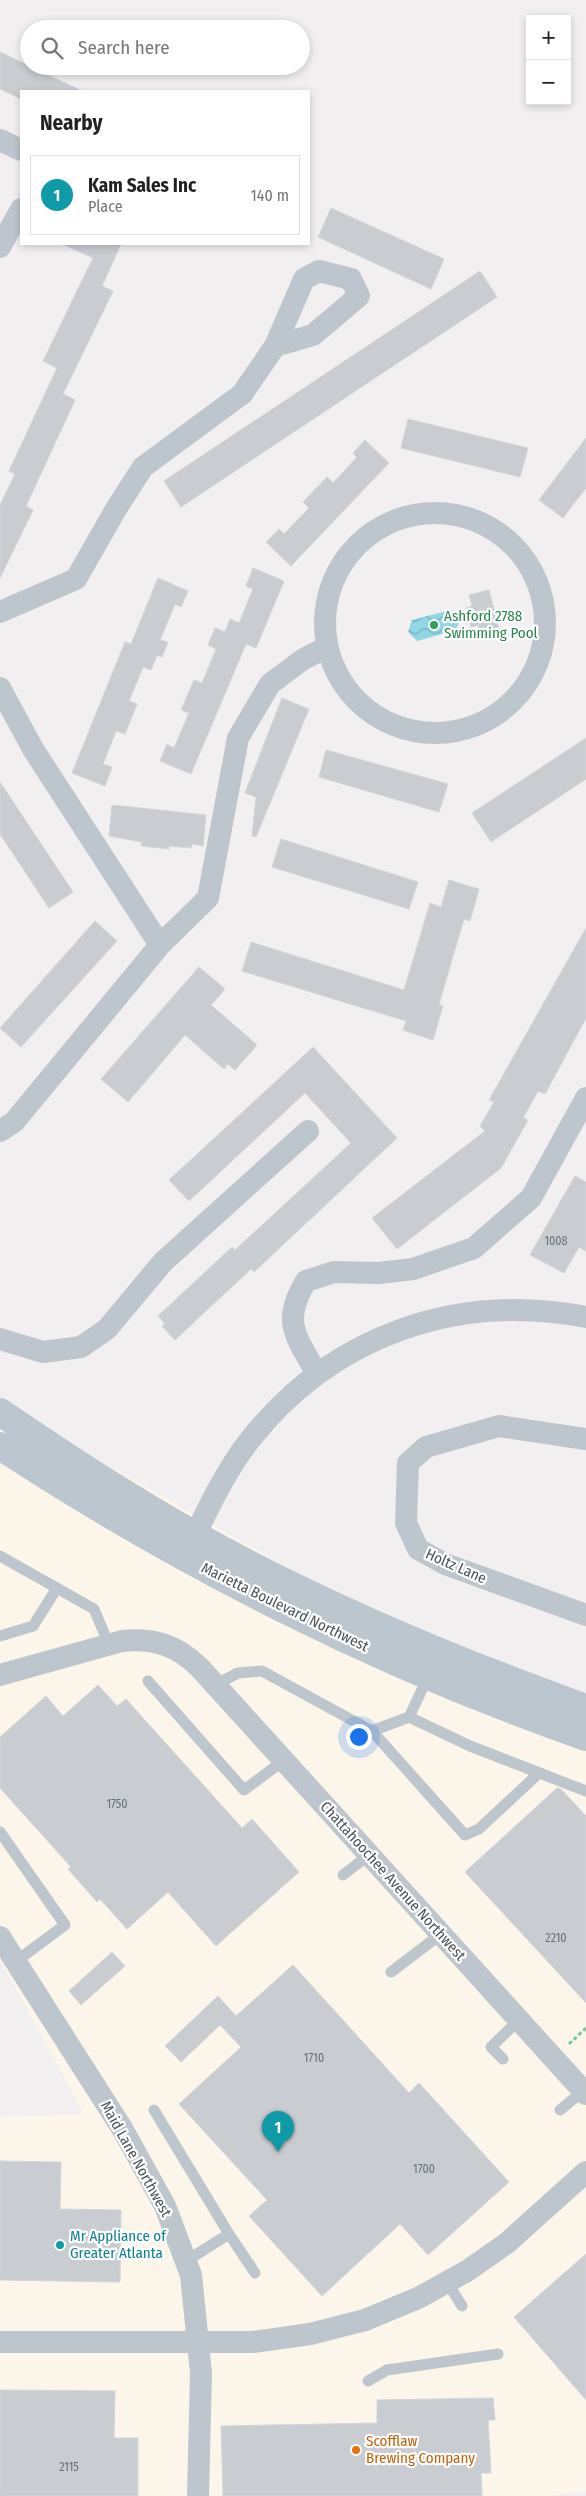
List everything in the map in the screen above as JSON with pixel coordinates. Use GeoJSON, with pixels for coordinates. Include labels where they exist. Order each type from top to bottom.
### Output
{"type":"FeatureCollection","features":[{"type":"Feature","properties":{"kind":"main road"},"geometry":{"type":"LineString","coordinates":[[0,1412],[190,1546],[465,1663],[586,1708]]}},
{"type":"Feature","properties":{"kind":"main road","name":"Marietta Boulevard Northwest"},"geometry":{"type":"LineString","coordinates":[[0,1446],[123,1523],[190,1546],[371,1650],[474,1694],[586,1737]]}},
{"type":"Feature","properties":{"kind":"street"},"geometry":{"type":"LineString","coordinates":[[0,140],[20,150]]}},
{"type":"Feature","properties":{"kind":"street"},"geometry":{"type":"LineString","coordinates":[[0,247],[20,211]]}},
{"type":"Feature","properties":{"kind":"street"},"geometry":{"type":"LineString","coordinates":[[0,612],[76,579],[116,509],[143,467],[242,394],[275,346]]}},
{"type":"Feature","properties":{"kind":"street"},"geometry":{"type":"LineString","coordinates":[[437,512],[459,515],[480,522],[500,533],[517,548],[530,565],[540,586],[545,606],[546,627],[543,648],[536,668],[526,686],[512,703],[495,716],[476,725],[456,731],[435,733],[414,731],[393,725],[374,715],[358,702],[344,686],[334,667],[327,647],[324,625],[326,603],[332,582],[342,562],[357,544],[374,530],[394,520],[415,514],[437,512]]}},
{"type":"Feature","properties":{"kind":"street"},"geometry":{"type":"LineString","coordinates":[[0,1131],[14,1122],[160,944],[208,898],[238,738],[270,684],[302,660],[327,647]]}},
{"type":"Feature","properties":{"kind":"street"},"geometry":{"type":"LineString","coordinates":[[0,688],[33,749],[160,944]]}},
{"type":"Feature","properties":{"kind":"street"},"geometry":{"type":"LineString","coordinates":[[317,1374],[292,1325],[295,1300],[306,1282],[334,1272],[379,1273],[413,1269],[474,1248],[531,1198],[586,1098]]}},
{"type":"Feature","properties":{"kind":"street"},"geometry":{"type":"LineString","coordinates":[[0,1339],[43,1352],[81,1347],[107,1329],[164,1262],[308,1131]]}},
{"type":"Feature","properties":{"kind":"street"},"geometry":{"type":"LineString","coordinates":[[190,1546],[229,1472],[248,1443],[290,1396],[317,1374],[376,1339],[408,1326],[441,1317],[504,1309],[562,1312],[586,1317]]}},
{"type":"Feature","properties":{"kind":"street","name":"Holtz Lane"},"geometry":{"type":"LineString","coordinates":[[586,1439],[499,1426],[426,1447],[408,1463],[406,1523],[418,1549],[445,1564],[586,1616]]}},
{"type":"Feature","properties":{"kind":"street","name":"Chattahoochee Avenue Northwest"},"geometry":{"type":"LineString","coordinates":[[0,1675],[109,1645],[143,1639],[172,1646],[200,1668],[584,2093]]}},
{"type":"Feature","properties":{"kind":"street","name":"Maid Lane Northwest"},"geometry":{"type":"LineString","coordinates":[[0,1937],[8,1966],[123,2130],[165,2206],[192,2275],[200,2344],[201,2373],[198,2496]]}},
{"type":"Feature","properties":{"kind":"street"},"geometry":{"type":"LineString","coordinates":[[0,2342],[200,2344],[253,2342],[310,2334],[365,2320],[418,2298],[467,2271],[507,2243],[586,2172]]}},
{"type":"Feature","properties":{"kind":"lane"},"geometry":{"type":"LineString","coordinates":[[0,1556],[94,1609],[109,1645]]}},
{"type":"Feature","properties":{"kind":"lane"},"geometry":{"type":"LineString","coordinates":[[0,1636],[33,1626],[57,1588]]}},
{"type":"Feature","properties":{"kind":"lane"},"geometry":{"type":"LineString","coordinates":[[215,1685],[238,1673],[262,1671],[372,1731],[465,1834],[479,1829],[539,1773]]}},
{"type":"Feature","properties":{"kind":"lane"},"geometry":{"type":"LineString","coordinates":[[372,1731],[409,1717],[429,1675]]}},
{"type":"Feature","properties":{"kind":"lane"},"geometry":{"type":"LineString","coordinates":[[148,1681],[244,1790],[283,1761]]}},
{"type":"Feature","properties":{"kind":"lane"},"geometry":{"type":"LineString","coordinates":[[409,1717],[470,1746],[586,1791]]}},
{"type":"Feature","properties":{"kind":"lane"},"geometry":{"type":"LineString","coordinates":[[0,1832],[65,1925],[8,1966]]}},
{"type":"Feature","properties":{"kind":"lane"},"geometry":{"type":"LineString","coordinates":[[343,1875],[369,1855]]}},
{"type":"Feature","properties":{"kind":"lane"},"geometry":{"type":"LineString","coordinates":[[391,1972],[441,1934]]}},
{"type":"Feature","properties":{"kind":"lane"},"geometry":{"type":"LineString","coordinates":[[503,2059],[491,2047],[519,2020]]}},
{"type":"Feature","properties":{"kind":"lane"},"geometry":{"type":"LineString","coordinates":[[560,2110],[584,2093]]}},
{"type":"Feature","properties":{"kind":"lane"},"geometry":{"type":"LineString","coordinates":[[154,2110],[229,2234],[255,2273]]}},
{"type":"Feature","properties":{"kind":"lane"},"geometry":{"type":"LineString","coordinates":[[186,2261],[229,2234]]}},
{"type":"Feature","properties":{"kind":"lane"},"geometry":{"type":"LineString","coordinates":[[447,2282],[462,2306]]}},
{"type":"Feature","properties":{"kind":"lane"},"geometry":{"type":"LineString","coordinates":[[368,2381],[386,2370],[498,2354]]}},
{"type":"Feature","properties":{"kind":"path"},"geometry":{"type":"LineString","coordinates":[[574,2050],[569,2043],[586,2028]]}},
{"type":"Feature","properties":{"kind":"shaded area"},"geometry":{"type":"Polygon","coordinates":[[[0,1403],[389,1626],[586,1702],[586,2492],[544,2496],[0,2496],[0,2116],[84,2114],[0,1960],[0,1403]]]}},
{"type":"Feature","properties":{"kind":"water","name":"Ashford 2788 Swimming Pool"},"geometry":{"type":"Polygon","coordinates":[[[450,610],[460,619],[456,630],[417,641],[408,632],[412,620],[450,610]]]}},
{"type":"Feature","properties":{"kind":"building"},"geometry":{"type":"Polygon","coordinates":[[[0,52],[20,62],[20,75],[48,75],[80,90],[20,90],[20,99],[0,89],[0,52]]]}},
{"type":"Feature","properties":{"kind":"building"},"geometry":{"type":"Polygon","coordinates":[[[331,208],[444,259],[431,289],[318,237],[331,208]]]}},
{"type":"Feature","properties":{"kind":"building"},"geometry":{"type":"Polygon","coordinates":[[[64,245],[121,245],[102,286],[113,291],[63,394],[75,400],[26,506],[33,510],[0,578],[0,505],[15,474],[9,471],[57,368],[43,361],[93,258],[64,245]]]}},
{"type":"Feature","properties":{"kind":"building"},"geometry":{"type":"Polygon","coordinates":[[[480,271],[497,297],[181,507],[164,481],[480,271]]]}},
{"type":"Feature","properties":{"kind":"building"},"geometry":{"type":"Polygon","coordinates":[[[408,419],[528,448],[520,477],[401,448],[408,419]]]}},
{"type":"Feature","properties":{"kind":"building"},"geometry":{"type":"Polygon","coordinates":[[[586,438],[586,488],[563,518],[539,500],[586,438]]]}},
{"type":"Feature","properties":{"kind":"building"},"geometry":{"type":"Polygon","coordinates":[[[365,440],[389,463],[291,566],[266,542],[279,529],[284,534],[309,508],[303,502],[327,477],[333,483],[357,457],[353,453],[365,440]]]}},
{"type":"Feature","properties":{"kind":"building"},"geometry":{"type":"Polygon","coordinates":[[[253,568],[284,581],[256,648],[246,644],[191,774],[160,761],[167,744],[174,748],[189,713],[181,710],[194,680],[202,683],[216,649],[208,645],[215,628],[225,632],[230,619],[239,623],[253,589],[246,586],[253,568]]]}},
{"type":"Feature","properties":{"kind":"building"},"geometry":{"type":"Polygon","coordinates":[[[158,578],[188,591],[181,607],[175,604],[160,640],[168,642],[162,657],[157,655],[151,670],[143,667],[129,701],[137,704],[125,734],[116,731],[103,764],[112,767],[105,786],[72,773],[125,642],[131,644],[158,578]]]}},
{"type":"Feature","properties":{"kind":"building"},"geometry":{"type":"Polygon","coordinates":[[[489,590],[500,633],[481,638],[478,625],[471,627],[466,608],[472,606],[469,595],[489,590]]]}},
{"type":"Feature","properties":{"kind":"building"},"geometry":{"type":"Polygon","coordinates":[[[282,698],[309,709],[256,837],[252,836],[256,797],[245,793],[282,698]]]}},
{"type":"Feature","properties":{"kind":"building"},"geometry":{"type":"Polygon","coordinates":[[[586,738],[586,779],[491,842],[472,813],[586,738]]]}},
{"type":"Feature","properties":{"kind":"building"},"geometry":{"type":"Polygon","coordinates":[[[326,750],[448,784],[439,812],[319,777],[326,750]]]}},
{"type":"Feature","properties":{"kind":"building"},"geometry":{"type":"Polygon","coordinates":[[[0,782],[73,892],[49,908],[0,834],[0,782]]]}},
{"type":"Feature","properties":{"kind":"building"},"geometry":{"type":"Polygon","coordinates":[[[112,805],[206,815],[203,846],[192,844],[191,848],[169,846],[169,849],[141,846],[142,842],[109,836],[112,805]]]}},
{"type":"Feature","properties":{"kind":"building"},"geometry":{"type":"Polygon","coordinates":[[[281,839],[418,882],[409,909],[272,867],[281,839]]]}},
{"type":"Feature","properties":{"kind":"building"},"geometry":{"type":"Polygon","coordinates":[[[449,880],[479,889],[470,921],[464,919],[439,1004],[443,1006],[433,1040],[403,1030],[406,1021],[242,971],[251,942],[404,990],[430,903],[441,907],[449,880]]]}},
{"type":"Feature","properties":{"kind":"building"},"geometry":{"type":"Polygon","coordinates":[[[95,921],[117,941],[21,1047],[0,1028],[95,921]]]}},
{"type":"Feature","properties":{"kind":"building"},"geometry":{"type":"Polygon","coordinates":[[[586,928],[586,1018],[545,1094],[538,1091],[523,1118],[528,1120],[501,1168],[397,1249],[372,1218],[485,1131],[480,1126],[494,1102],[489,1100],[586,928]]]}},
{"type":"Feature","properties":{"kind":"building"},"geometry":{"type":"Polygon","coordinates":[[[199,967],[225,989],[211,1005],[257,1045],[235,1070],[228,1064],[224,1069],[185,1035],[128,1102],[101,1079],[199,967]]]}},
{"type":"Feature","properties":{"kind":"building"},"geometry":{"type":"Polygon","coordinates":[[[313,1047],[397,1138],[254,1272],[251,1269],[175,1340],[162,1326],[165,1324],[158,1316],[232,1247],[235,1250],[351,1143],[305,1093],[189,1201],[169,1180],[313,1047]]]}},
{"type":"Feature","properties":{"kind":"building"},"geometry":{"type":"Polygon","coordinates":[[[575,1176],[586,1182],[586,1251],[579,1247],[564,1273],[530,1255],[575,1176]]]}},
{"type":"Feature","properties":{"kind":"building"},"geometry":{"type":"Polygon","coordinates":[[[98,1685],[117,1706],[126,1699],[242,1828],[252,1819],[299,1872],[216,1946],[168,1892],[127,1929],[100,1899],[97,1902],[68,1869],[71,1867],[0,1788],[0,1737],[46,1696],[63,1716],[98,1685]]]}},
{"type":"Feature","properties":{"kind":"building"},"geometry":{"type":"Polygon","coordinates":[[[557,1788],[561,1789],[586,1816],[586,2003],[465,1872],[557,1788]]]}},
{"type":"Feature","properties":{"kind":"building"},"geometry":{"type":"Polygon","coordinates":[[[112,1952],[125,1966],[81,2005],[69,1991],[112,1952]]]}},
{"type":"Feature","properties":{"kind":"building"},"geometry":{"type":"Polygon","coordinates":[[[293,1965],[409,2093],[419,2083],[509,2182],[428,2255],[400,2224],[322,2296],[249,2216],[267,2200],[179,2104],[241,2047],[220,2025],[181,2062],[165,2046],[218,1996],[236,2016],[293,1965]]]}},
{"type":"Feature","properties":{"kind":"building","name":"Mr Appliance of Greater Atlanta"},"geometry":{"type":"Polygon","coordinates":[[[0,2161],[61,2162],[60,2209],[121,2210],[120,2282],[0,2280],[0,2161]]]}},
{"type":"Feature","properties":{"kind":"building"},"geometry":{"type":"Polygon","coordinates":[[[586,2254],[586,2400],[514,2317],[586,2254]]]}},
{"type":"Feature","properties":{"kind":"building"},"geometry":{"type":"Polygon","coordinates":[[[0,2390],[115,2391],[114,2438],[138,2438],[138,2496],[0,2496],[0,2390]]]}},
{"type":"Feature","properties":{"kind":"building","name":"Scofflaw Brewing Company"},"geometry":{"type":"Polygon","coordinates":[[[493,2398],[495,2420],[488,2420],[491,2473],[481,2473],[482,2496],[223,2496],[221,2426],[377,2423],[377,2400],[493,2398]]]}},
{"type":"Feature","properties":{"kind":"place","name":"Ashford 2788 Swimming Pool"},"geometry":{"type":"Point","coordinates":[434,625]}},
{"type":"Feature","properties":{"kind":"place","name":"Kam Sales Inc"},"geometry":{"type":"Point","coordinates":[278,2152]}},
{"type":"Feature","properties":{"kind":"place","name":"Mr Appliance of Greater Atlanta"},"geometry":{"type":"Point","coordinates":[60,2245]}},
{"type":"Feature","properties":{"kind":"place","name":"Scofflaw Brewing Company"},"geometry":{"type":"Point","coordinates":[356,2450]}}]}
